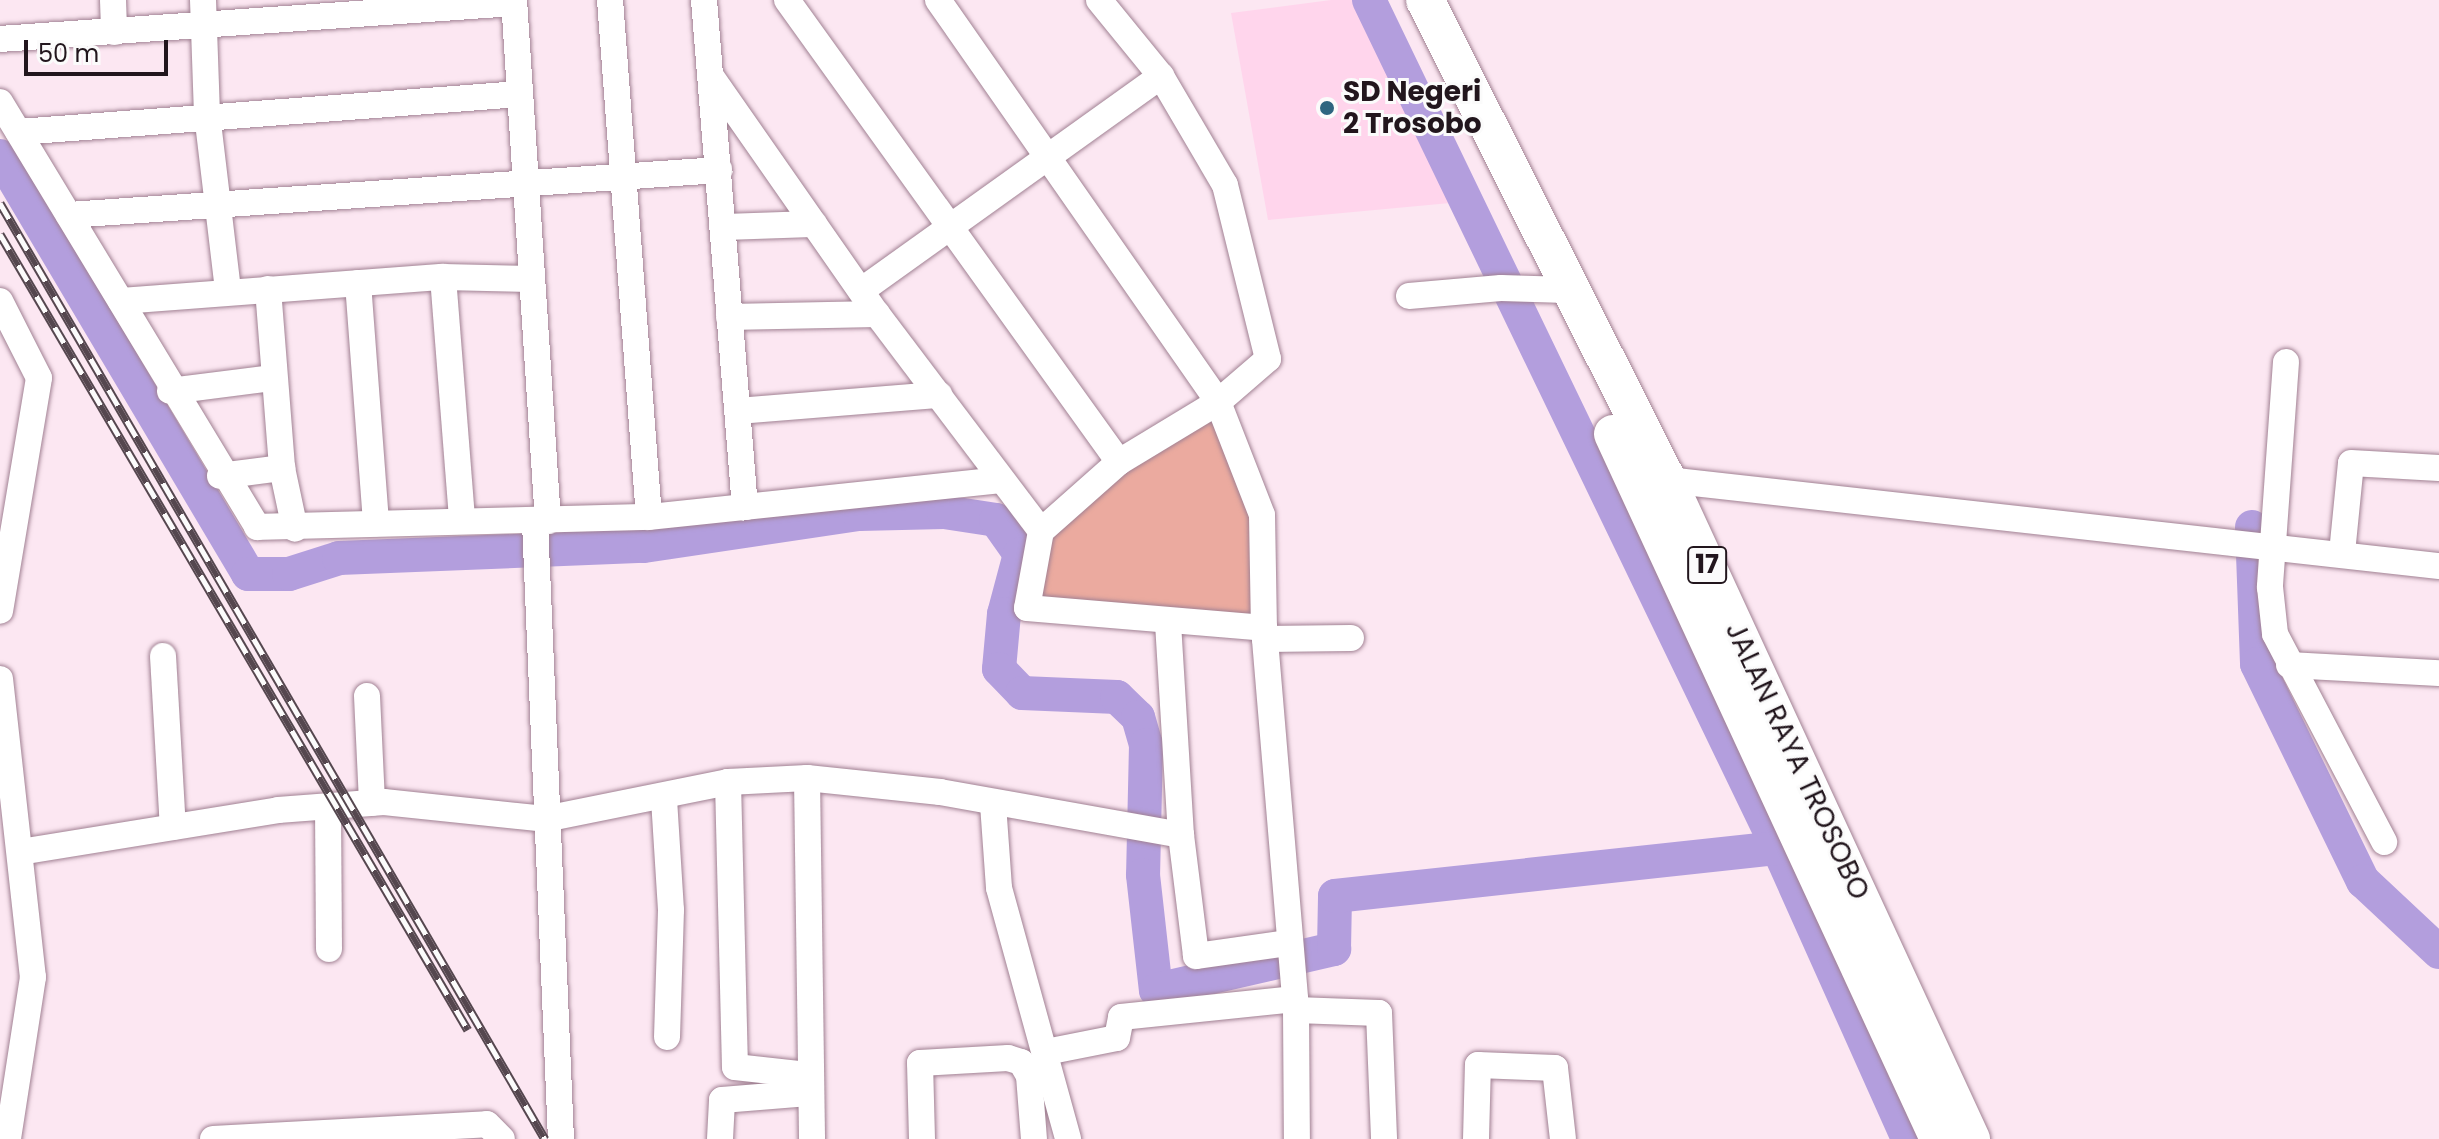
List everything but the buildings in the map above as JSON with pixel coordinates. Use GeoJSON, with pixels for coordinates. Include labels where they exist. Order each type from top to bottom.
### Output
{"type":"FeatureCollection","features":[{"type":"Feature","properties":{"kind":"highway","name":"JALAN RAYA TROSOBO"},"geometry":{"type":"LineString","coordinates":[[1400,0],[1534,288],[1718,651],[1939,1139]]}},
{"type":"Feature","properties":{"kind":"highway","name":"JALAN RAYA TROSOBO"},"geometry":{"type":"LineString","coordinates":[[1425,0],[1534,288],[1667,480],[1971,1139]]}},
{"type":"Feature","properties":{"kind":"street"},"geometry":{"type":"LineString","coordinates":[[113,0],[114,32]]}},
{"type":"Feature","properties":{"kind":"street"},"geometry":{"type":"LineString","coordinates":[[610,0],[626,179],[649,517]]}},
{"type":"Feature","properties":{"kind":"street"},"geometry":{"type":"LineString","coordinates":[[704,0],[745,507]]}},
{"type":"Feature","properties":{"kind":"street"},"geometry":{"type":"LineString","coordinates":[[787,0],[948,231],[1119,462]]}},
{"type":"Feature","properties":{"kind":"street"},"geometry":{"type":"LineString","coordinates":[[938,0],[1218,402],[1262,515],[1265,634],[1295,1005],[1297,1139]]}},
{"type":"Feature","properties":{"kind":"street"},"geometry":{"type":"LineString","coordinates":[[1099,0],[1161,76],[1225,185],[1268,351],[1266,363],[1218,402],[1119,462],[1041,531],[1029,609],[1265,634],[1351,638]]}},
{"type":"Feature","properties":{"kind":"street"},"geometry":{"type":"LineString","coordinates":[[0,39],[114,32],[204,13],[514,2],[530,279],[545,819],[561,1139]]}},
{"type":"Feature","properties":{"kind":"street"},"geometry":{"type":"LineString","coordinates":[[204,13],[207,114],[228,290]]}},
{"type":"Feature","properties":{"kind":"street"},"geometry":{"type":"LineString","coordinates":[[710,75],[877,314],[1041,531]]}},
{"type":"Feature","properties":{"kind":"street"},"geometry":{"type":"LineString","coordinates":[[862,290],[1161,76]]}},
{"type":"Feature","properties":{"kind":"street"},"geometry":{"type":"LineString","coordinates":[[19,132],[207,114],[520,94]]}},
{"type":"Feature","properties":{"kind":"street"},"geometry":{"type":"LineString","coordinates":[[0,102],[121,301],[220,476],[257,527],[295,529],[462,518],[537,533],[649,517],[1000,480]]}},
{"type":"Feature","properties":{"kind":"street"},"geometry":{"type":"LineString","coordinates":[[69,215],[626,179],[719,170]]}},
{"type":"Feature","properties":{"kind":"street"},"geometry":{"type":"LineString","coordinates":[[723,227],[814,224]]}},
{"type":"Feature","properties":{"kind":"street"},"geometry":{"type":"LineString","coordinates":[[121,301],[228,290],[443,277],[530,279]]}},
{"type":"Feature","properties":{"kind":"street"},"geometry":{"type":"LineString","coordinates":[[443,277],[462,518]]}},
{"type":"Feature","properties":{"kind":"street"},"geometry":{"type":"LineString","coordinates":[[358,283],[376,523]]}},
{"type":"Feature","properties":{"kind":"street"},"geometry":{"type":"LineString","coordinates":[[1409,296],[1534,288]]}},
{"type":"Feature","properties":{"kind":"street"},"geometry":{"type":"LineString","coordinates":[[268,289],[282,468],[295,529]]}},
{"type":"Feature","properties":{"kind":"street"},"geometry":{"type":"LineString","coordinates":[[0,301],[39,378],[0,611]]}},
{"type":"Feature","properties":{"kind":"street"},"geometry":{"type":"LineString","coordinates":[[729,317],[877,314]]}},
{"type":"Feature","properties":{"kind":"street"},"geometry":{"type":"LineString","coordinates":[[2286,362],[2268,547],[2272,617],[2289,665],[2384,842]]}},
{"type":"Feature","properties":{"kind":"street"},"geometry":{"type":"LineString","coordinates":[[170,391],[273,378]]}},
{"type":"Feature","properties":{"kind":"street"},"geometry":{"type":"LineString","coordinates":[[738,411],[939,395]]}},
{"type":"Feature","properties":{"kind":"street"},"geometry":{"type":"LineString","coordinates":[[2342,553],[2351,463],[2439,468]]}},
{"type":"Feature","properties":{"kind":"street"},"geometry":{"type":"LineString","coordinates":[[220,476],[282,468]]}},
{"type":"Feature","properties":{"kind":"street"},"geometry":{"type":"LineString","coordinates":[[1667,480],[2439,566]]}},
{"type":"Feature","properties":{"kind":"street"},"geometry":{"type":"LineString","coordinates":[[1168,623],[1176,835],[1196,956],[1290,955]]}},
{"type":"Feature","properties":{"kind":"street"},"geometry":{"type":"LineString","coordinates":[[163,656],[173,827]]}},
{"type":"Feature","properties":{"kind":"street"},"geometry":{"type":"LineString","coordinates":[[2289,665],[2439,673]]}},
{"type":"Feature","properties":{"kind":"street"},"geometry":{"type":"LineString","coordinates":[[0,679],[33,999],[8,1139]]}},
{"type":"Feature","properties":{"kind":"street"},"geometry":{"type":"LineString","coordinates":[[367,696],[372,803]]}},
{"type":"Feature","properties":{"kind":"street"},"geometry":{"type":"LineString","coordinates":[[20,852],[173,827],[372,803],[545,819],[664,799],[728,782],[807,778],[993,804],[1176,835]]}},
{"type":"Feature","properties":{"kind":"street"},"geometry":{"type":"LineString","coordinates":[[807,778],[808,1084],[812,1139]]}},
{"type":"Feature","properties":{"kind":"street"},"geometry":{"type":"LineString","coordinates":[[728,782],[735,1067],[808,1084]]}},
{"type":"Feature","properties":{"kind":"street"},"geometry":{"type":"LineString","coordinates":[[664,799],[671,910],[667,1037]]}},
{"type":"Feature","properties":{"kind":"street"},"geometry":{"type":"LineString","coordinates":[[993,804],[999,888],[1068,1139]]}},
{"type":"Feature","properties":{"kind":"street"},"geometry":{"type":"LineString","coordinates":[[328,807],[329,949]]}},
{"type":"Feature","properties":{"kind":"street"},"geometry":{"type":"LineString","coordinates":[[1046,1052],[1117,1038],[1121,1017],[1295,1005],[1379,1013],[1384,1139]]}},
{"type":"Feature","properties":{"kind":"street"},"geometry":{"type":"LineString","coordinates":[[922,1139],[920,1063],[1008,1058],[1021,1062],[1029,1076],[1034,1139]]}},
{"type":"Feature","properties":{"kind":"street"},"geometry":{"type":"LineString","coordinates":[[1476,1139],[1478,1065],[1555,1068],[1563,1139]]}},
{"type":"Feature","properties":{"kind":"street"},"geometry":{"type":"LineString","coordinates":[[720,1139],[722,1100],[808,1084]]}},
{"type":"Feature","properties":{"kind":"street"},"geometry":{"type":"LineString","coordinates":[[213,1139],[487,1124],[502,1139]]}},
{"type":"Feature","properties":{"kind":"shaded area","name":"SD Negeri 2 Trosobo"},"geometry":{"type":"Polygon","coordinates":[[[1331,0],[1355,0],[1450,203],[1268,220],[1231,13],[1331,0]]]}},
{"type":"Feature","properties":{"kind":"shaded area"},"geometry":{"type":"Polygon","coordinates":[[[1217,407],[1264,539],[1262,624],[1028,606],[1044,531],[1217,407]]]}},
{"type":"Feature","properties":{"kind":"waterway"},"geometry":{"type":"LineString","coordinates":[[1369,0],[1778,848],[1908,1139]]}},
{"type":"Feature","properties":{"kind":"waterway"},"geometry":{"type":"LineString","coordinates":[[0,156],[248,574],[289,574],[339,558],[644,546],[859,514],[944,512],[996,520],[1020,554],[1004,614],[999,669],[1022,693],[1117,697],[1138,717],[1146,745],[1143,875],[1156,990],[1334,949],[1335,896],[1778,848]]}},
{"type":"Feature","properties":{"kind":"waterway"},"geometry":{"type":"LineString","coordinates":[[2252,527],[2257,664],[2363,881],[2439,952]]}},
{"type":"Feature","properties":{"kind":"railway"},"geometry":{"type":"LineString","coordinates":[[0,203],[545,1139]]}},
{"type":"Feature","properties":{"kind":"railway"},"geometry":{"type":"LineString","coordinates":[[0,234],[468,1030]]}},
{"type":"Feature","properties":{"kind":"place","name":"SD Negeri 2 Trosobo"},"geometry":{"type":"Point","coordinates":[1327,108]}}]}
